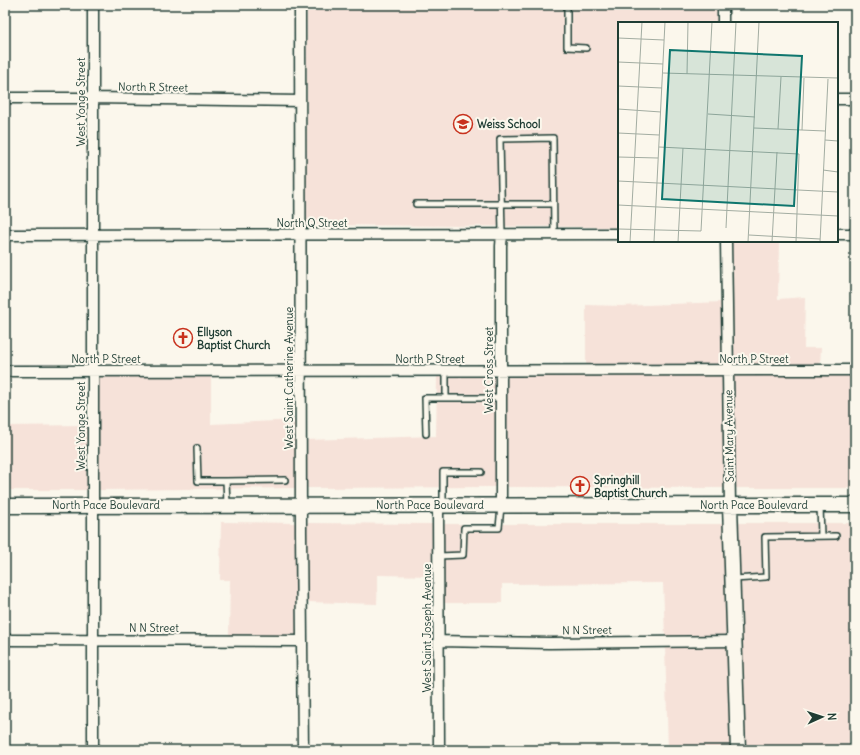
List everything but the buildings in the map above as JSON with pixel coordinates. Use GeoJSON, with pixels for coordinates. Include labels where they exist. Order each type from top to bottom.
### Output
{"type":"FeatureCollection","features":[{"type":"Feature","properties":{"kind":"main road","name":"Saint Mary Avenue"},"geometry":{"type":"LineString","coordinates":[[730,505],[736,641],[738,750]]}},
{"type":"Feature","properties":{"kind":"main road","name":"North Pace Boulevard"},"geometry":{"type":"LineString","coordinates":[[5,506],[855,505]]}},
{"type":"Feature","properties":{"kind":"street","name":"West Yonge Street"},"geometry":{"type":"LineString","coordinates":[[93,5],[93,750]]}},
{"type":"Feature","properties":{"kind":"street","name":"West Saint Catherine Avenue"},"geometry":{"type":"LineString","coordinates":[[300,5],[301,505],[304,750]]}},
{"type":"Feature","properties":{"kind":"street"},"geometry":{"type":"LineString","coordinates":[[723,5],[723,22]]}},
{"type":"Feature","properties":{"kind":"street","name":"North R Street"},"geometry":{"type":"LineString","coordinates":[[5,98],[300,101]]}},
{"type":"Feature","properties":{"kind":"street"},"geometry":{"type":"LineString","coordinates":[[838,99],[855,99]]}},
{"type":"Feature","properties":{"kind":"street","name":"West Cross Street"},"geometry":{"type":"LineString","coordinates":[[501,505],[502,234]]}},
{"type":"Feature","properties":{"kind":"street","name":"North Q Street"},"geometry":{"type":"LineString","coordinates":[[5,235],[618,234]]}},
{"type":"Feature","properties":{"kind":"street"},"geometry":{"type":"LineString","coordinates":[[838,234],[855,234]]}},
{"type":"Feature","properties":{"kind":"street","name":"Saint Mary Avenue"},"geometry":{"type":"LineString","coordinates":[[726,242],[730,505]]}},
{"type":"Feature","properties":{"kind":"street","name":"North P Street"},"geometry":{"type":"LineString","coordinates":[[5,371],[855,370]]}},
{"type":"Feature","properties":{"kind":"street","name":"West Saint Joseph Avenue"},"geometry":{"type":"LineString","coordinates":[[439,750],[438,556],[440,505]]}},
{"type":"Feature","properties":{"kind":"street","name":"N N Street"},"geometry":{"type":"LineString","coordinates":[[5,640],[302,641]]}},
{"type":"Feature","properties":{"kind":"street","name":"N N Street"},"geometry":{"type":"LineString","coordinates":[[439,642],[549,643],[736,641]]}},
{"type":"Feature","properties":{"kind":"lane"},"geometry":{"type":"LineString","coordinates":[[567,5],[567,47],[586,48]]}},
{"type":"Feature","properties":{"kind":"lane"},"geometry":{"type":"LineString","coordinates":[[502,234],[500,139],[553,138],[552,204],[554,234]]}},
{"type":"Feature","properties":{"kind":"lane"},"geometry":{"type":"LineString","coordinates":[[416,204],[552,204]]}},
{"type":"Feature","properties":{"kind":"lane"},"geometry":{"type":"LineString","coordinates":[[446,371],[446,398]]}},
{"type":"Feature","properties":{"kind":"lane"},"geometry":{"type":"LineString","coordinates":[[426,434],[425,398],[501,398]]}},
{"type":"Feature","properties":{"kind":"lane"},"geometry":{"type":"LineString","coordinates":[[197,448],[198,481],[286,480]]}},
{"type":"Feature","properties":{"kind":"lane"},"geometry":{"type":"LineString","coordinates":[[440,505],[443,472],[481,472]]}},
{"type":"Feature","properties":{"kind":"lane"},"geometry":{"type":"LineString","coordinates":[[226,481],[227,505]]}},
{"type":"Feature","properties":{"kind":"lane"},"geometry":{"type":"LineString","coordinates":[[438,556],[463,555],[464,528],[499,528],[501,505]]}},
{"type":"Feature","properties":{"kind":"lane"},"geometry":{"type":"LineString","coordinates":[[820,505],[821,536]]}},
{"type":"Feature","properties":{"kind":"lane"},"geometry":{"type":"LineString","coordinates":[[733,579],[766,577],[765,537],[836,536]]}},
{"type":"Feature","properties":{"kind":"shaded area","name":"Weiss School"},"geometry":{"type":"Polygon","coordinates":[[[307,5],[717,5],[717,22],[618,22],[618,227],[307,225],[307,5]]]}},
{"type":"Feature","properties":{"kind":"shaded area"},"geometry":{"type":"Polygon","coordinates":[[[731,242],[779,242],[778,299],[805,297],[804,348],[821,348],[820,366],[733,367],[731,242]]]}},
{"type":"Feature","properties":{"kind":"shaded area"},"geometry":{"type":"Polygon","coordinates":[[[722,302],[723,367],[586,367],[586,305],[622,306],[722,302]]]}},
{"type":"Feature","properties":{"kind":"shaded area"},"geometry":{"type":"Polygon","coordinates":[[[98,375],[211,375],[211,424],[297,420],[296,488],[99,490],[98,375]]]}},
{"type":"Feature","properties":{"kind":"shaded area"},"geometry":{"type":"Polygon","coordinates":[[[496,375],[496,487],[306,488],[306,440],[436,436],[437,376],[496,375]]]}},
{"type":"Feature","properties":{"kind":"shaded area"},"geometry":{"type":"Polygon","coordinates":[[[506,375],[723,375],[725,488],[506,487],[506,375]]]}},
{"type":"Feature","properties":{"kind":"shaded area"},"geometry":{"type":"Polygon","coordinates":[[[733,375],[855,375],[855,488],[735,488],[733,375]]]}},
{"type":"Feature","properties":{"kind":"shaded area"},"geometry":{"type":"Polygon","coordinates":[[[88,425],[89,490],[5,490],[5,426],[88,425]]]}},
{"type":"Feature","properties":{"kind":"shaded area"},"geometry":{"type":"Polygon","coordinates":[[[221,522],[296,523],[298,637],[229,636],[230,580],[220,580],[221,522]]]}},
{"type":"Feature","properties":{"kind":"shaded area"},"geometry":{"type":"Polygon","coordinates":[[[306,523],[433,524],[434,576],[378,575],[377,604],[307,602],[306,523]]]}},
{"type":"Feature","properties":{"kind":"shaded area"},"geometry":{"type":"Polygon","coordinates":[[[736,523],[855,523],[855,750],[743,750],[736,523]]]}},
{"type":"Feature","properties":{"kind":"shaded area"},"geometry":{"type":"Polygon","coordinates":[[[443,524],[726,524],[730,637],[665,637],[663,583],[502,584],[502,603],[444,603],[443,524]]]}},
{"type":"Feature","properties":{"kind":"shaded area"},"geometry":{"type":"Polygon","coordinates":[[[731,645],[733,750],[668,750],[665,646],[731,645]]]}},
{"type":"Feature","properties":{"kind":"place","name":"Weiss School"},"geometry":{"type":"Point","coordinates":[463,124]}},
{"type":"Feature","properties":{"kind":"place","name":"Ellyson Baptist Church"},"geometry":{"type":"Point","coordinates":[183,338]}},
{"type":"Feature","properties":{"kind":"place","name":"Springhill Baptist Church"},"geometry":{"type":"Point","coordinates":[580,486]}}]}
